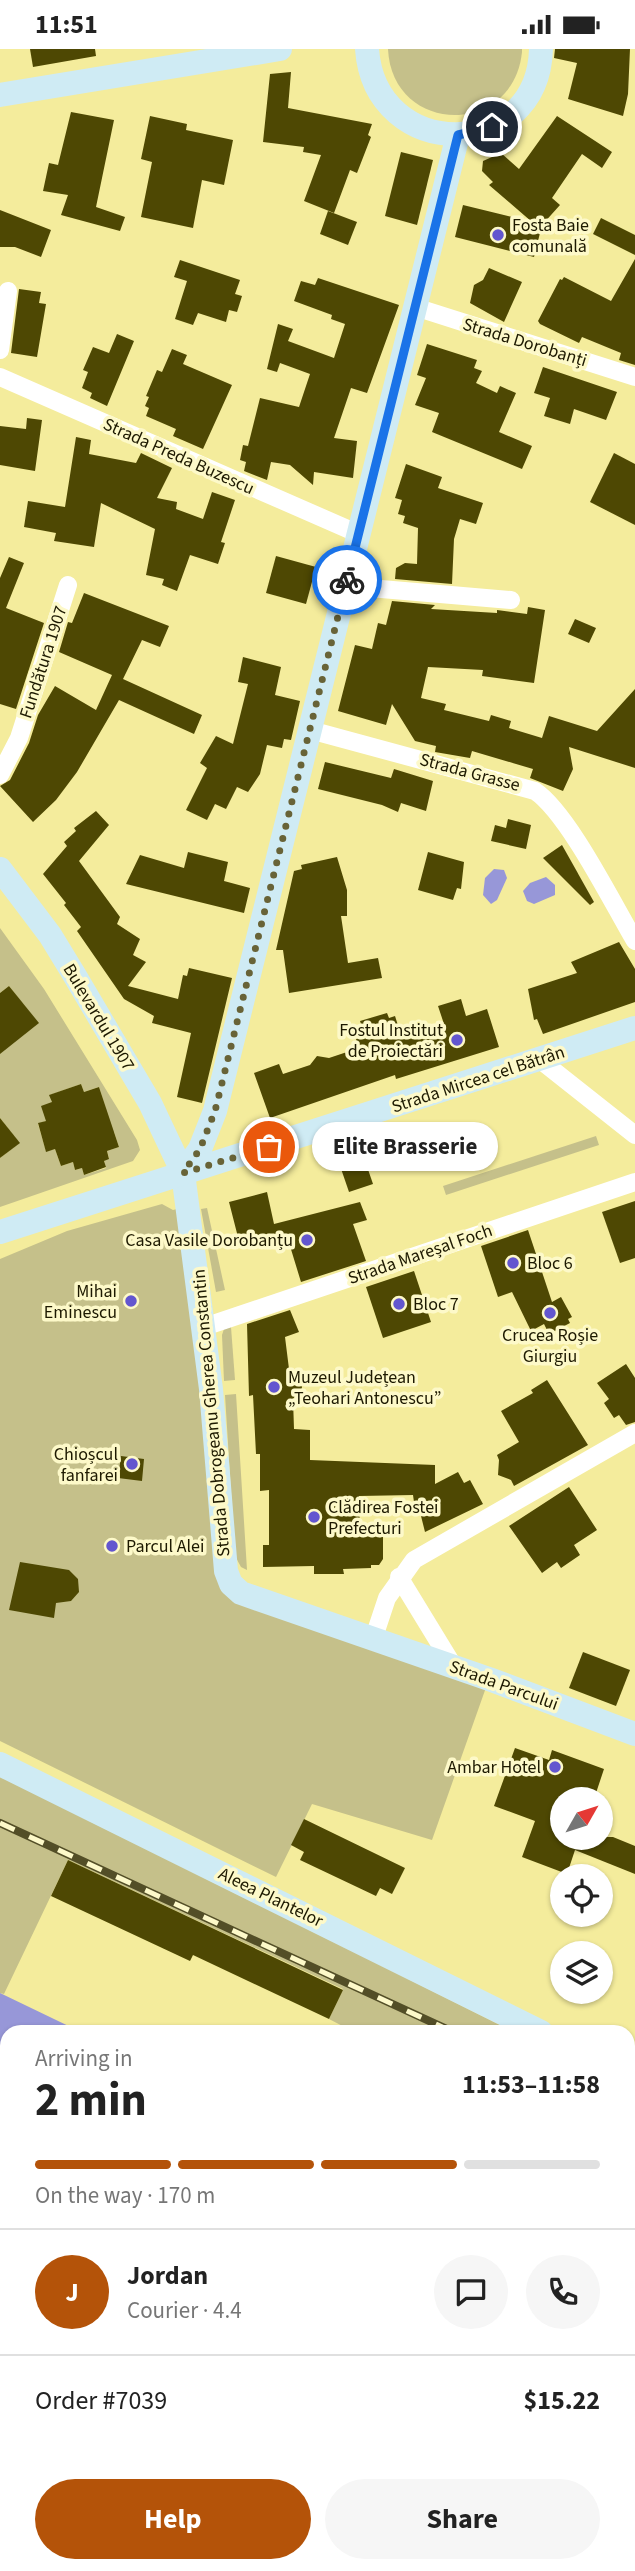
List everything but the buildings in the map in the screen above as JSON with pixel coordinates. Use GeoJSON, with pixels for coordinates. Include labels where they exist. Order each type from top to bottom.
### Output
{"type":"FeatureCollection","features":[{"type":"Feature","properties":{"kind":"street"},"geometry":{"type":"LineString","coordinates":[[0,95],[280,49]]}},
{"type":"Feature","properties":{"kind":"street"},"geometry":{"type":"LineString","coordinates":[[368,49],[375,84],[392,109],[417,127],[458,135],[492,127],[517,109],[533,84],[541,49]]}},
{"type":"Feature","properties":{"kind":"street"},"geometry":{"type":"LineString","coordinates":[[183,1173],[200,1149],[215,1111],[458,135]]}},
{"type":"Feature","properties":{"kind":"street"},"geometry":{"type":"LineString","coordinates":[[0,350],[8,291]]}},
{"type":"Feature","properties":{"kind":"street","name":"Strada Dorobanți"},"geometry":{"type":"LineString","coordinates":[[415,307],[635,377]]}},
{"type":"Feature","properties":{"kind":"street","name":"Strada Preda Buzescu"},"geometry":{"type":"LineString","coordinates":[[0,377],[359,534]]}},
{"type":"Feature","properties":{"kind":"street","name":"Fundătura 1907"},"geometry":{"type":"LineString","coordinates":[[0,775],[19,738],[68,585]]}},
{"type":"Feature","properties":{"kind":"street"},"geometry":{"type":"LineString","coordinates":[[345,586],[511,600]]}},
{"type":"Feature","properties":{"kind":"street","name":"Strada Grasse"},"geometry":{"type":"LineString","coordinates":[[310,730],[535,791],[545,798],[562,819],[635,941]]}},
{"type":"Feature","properties":{"kind":"street","name":"Bulevardul 1907"},"geometry":{"type":"LineString","coordinates":[[0,869],[50,935],[75,976],[157,1115],[183,1173]]}},
{"type":"Feature","properties":{"kind":"street","name":"Strada Mircea cel Bătrân"},"geometry":{"type":"LineString","coordinates":[[0,1232],[635,1028]]}},
{"type":"Feature","properties":{"kind":"street"},"geometry":{"type":"LineString","coordinates":[[539,1059],[635,1135]]}},
{"type":"Feature","properties":{"kind":"street","name":"Strada Dobrogeanu Gherea Constantin"},"geometry":{"type":"LineString","coordinates":[[183,1173],[204,1327],[226,1571],[231,1584],[241,1593],[373,1640]]}},
{"type":"Feature","properties":{"kind":"street","name":"Strada Mareșal Foch"},"geometry":{"type":"LineString","coordinates":[[204,1327],[635,1182]]}},
{"type":"Feature","properties":{"kind":"street"},"geometry":{"type":"LineString","coordinates":[[373,1640],[387,1598],[399,1577],[414,1560],[433,1546],[635,1433]]}},
{"type":"Feature","properties":{"kind":"street"},"geometry":{"type":"LineString","coordinates":[[399,1577],[454,1667]]}},
{"type":"Feature","properties":{"kind":"street","name":"Strada Parcului"},"geometry":{"type":"LineString","coordinates":[[373,1640],[635,1734]]}},
{"type":"Feature","properties":{"kind":"street","name":"Aleea Plantelor"},"geometry":{"type":"LineString","coordinates":[[0,1764],[527,2025]]}},
{"type":"Feature","properties":{"kind":"shaded area"},"geometry":{"type":"Polygon","coordinates":[[[388,49],[522,49],[522,52],[514,80],[498,100],[477,112],[453,115],[430,110],[409,98],[395,77],[388,49]]]}},
{"type":"Feature","properties":{"kind":"shaded area"},"geometry":{"type":"Polygon","coordinates":[[[0,928],[44,989],[137,1140],[140,1150],[133,1161],[0,1207],[0,1158],[19,1143],[0,1118],[0,1048],[38,1023],[9,986],[0,993],[0,928]],[[81,1084],[50,1095],[52,1102],[46,1121],[38,1124],[46,1151],[55,1149],[61,1166],[73,1162],[75,1170],[82,1168],[84,1175],[106,1168],[104,1161],[109,1158],[107,1151],[119,1147],[114,1132],[105,1135],[97,1112],[106,1109],[99,1087],[84,1092],[81,1084]]]}},
{"type":"Feature","properties":{"kind":"shaded area"},"geometry":{"type":"Polygon","coordinates":[[[596,1136],[599,1145],[446,1195],[443,1186],[596,1136]]]}},
{"type":"Feature","properties":{"kind":"shaded area","name":"Parcul Alei"},"geometry":{"type":"Polygon","coordinates":[[[162,1204],[173,1210],[189,1206],[231,1584],[489,1679],[432,1840],[312,1804],[276,1877],[0,1741],[0,1259],[67,1231],[162,1204]]]}},
{"type":"Feature","properties":{"kind":"shaded area"},"geometry":{"type":"Polygon","coordinates":[[[207,1208],[225,1290],[216,1292],[201,1209],[207,1208]]]}},
{"type":"Feature","properties":{"kind":"shaded area"},"geometry":{"type":"Polygon","coordinates":[[[231,1327],[235,1380],[224,1381],[222,1335],[224,1329],[231,1327]]]}},
{"type":"Feature","properties":{"kind":"shaded area"},"geometry":{"type":"Polygon","coordinates":[[[236,1394],[247,1570],[241,1567],[235,1556],[225,1395],[236,1394]]]}},
{"type":"Feature","properties":{"kind":"shaded area"},"geometry":{"type":"Polygon","coordinates":[[[0,1774],[500,2025],[341,2025],[329,2019],[343,1989],[68,1860],[4,1994],[0,1993],[0,1774]]]}},
{"type":"Feature","properties":{"kind":"water"},"geometry":{"type":"Polygon","coordinates":[[[494,869],[504,870],[507,878],[497,900],[491,904],[483,895],[485,878],[494,869]]]}},
{"type":"Feature","properties":{"kind":"water"},"geometry":{"type":"Polygon","coordinates":[[[546,877],[555,885],[555,895],[534,904],[527,901],[523,891],[530,883],[546,877]]]}},
{"type":"Feature","properties":{"kind":"water"},"geometry":{"type":"Polygon","coordinates":[[[0,1993],[66,2025],[0,2025],[0,1993]]]}},
{"type":"Feature","properties":{"kind":"railway"},"geometry":{"type":"LineString","coordinates":[[0,1823],[438,2025]]}},
{"type":"Feature","properties":{"kind":"way so far"},"geometry":{"type":"LineString","coordinates":[[269,1147],[183,1173],[200,1149],[215,1111],[347,580]]}},
{"type":"Feature","properties":{"kind":"place","name":"Fosta Baie comunală"},"geometry":{"type":"Point","coordinates":[498,235]}},
{"type":"Feature","properties":{"kind":"place","name":"Fostul Institut de Proiectări"},"geometry":{"type":"Point","coordinates":[457,1040]}},
{"type":"Feature","properties":{"kind":"place","name":"Elite Brasserie"},"geometry":{"type":"Point","coordinates":[269,1147]}},
{"type":"Feature","properties":{"kind":"place","name":"Casa Vasile Dorobanțu"},"geometry":{"type":"Point","coordinates":[307,1240]}},
{"type":"Feature","properties":{"kind":"place","name":"Bloc 6"},"geometry":{"type":"Point","coordinates":[513,1263]}},
{"type":"Feature","properties":{"kind":"place","name":"Mihai Eminescu"},"geometry":{"type":"Point","coordinates":[131,1301]}},
{"type":"Feature","properties":{"kind":"place","name":"Bloc 7"},"geometry":{"type":"Point","coordinates":[399,1304]}},
{"type":"Feature","properties":{"kind":"place","name":"Crucea Roșie Giurgiu"},"geometry":{"type":"Point","coordinates":[550,1313]}},
{"type":"Feature","properties":{"kind":"place","name":"Muzeul Județean „Teohari Antonescu”"},"geometry":{"type":"Point","coordinates":[274,1387]}},
{"type":"Feature","properties":{"kind":"place","name":"Chioșcul fanfarei"},"geometry":{"type":"Point","coordinates":[132,1464]}},
{"type":"Feature","properties":{"kind":"place","name":"Clădirea Fostei Prefecturi"},"geometry":{"type":"Point","coordinates":[314,1517]}},
{"type":"Feature","properties":{"kind":"place","name":"Parcul Alei"},"geometry":{"type":"Point","coordinates":[112,1546]}},
{"type":"Feature","properties":{"kind":"place","name":"Ambar Hotel"},"geometry":{"type":"Point","coordinates":[555,1767]}},
{"type":"Feature","properties":{"kind":"route"},"geometry":{"type":"LineString","coordinates":[[347,580],[458,135],[492,127]]}}]}
